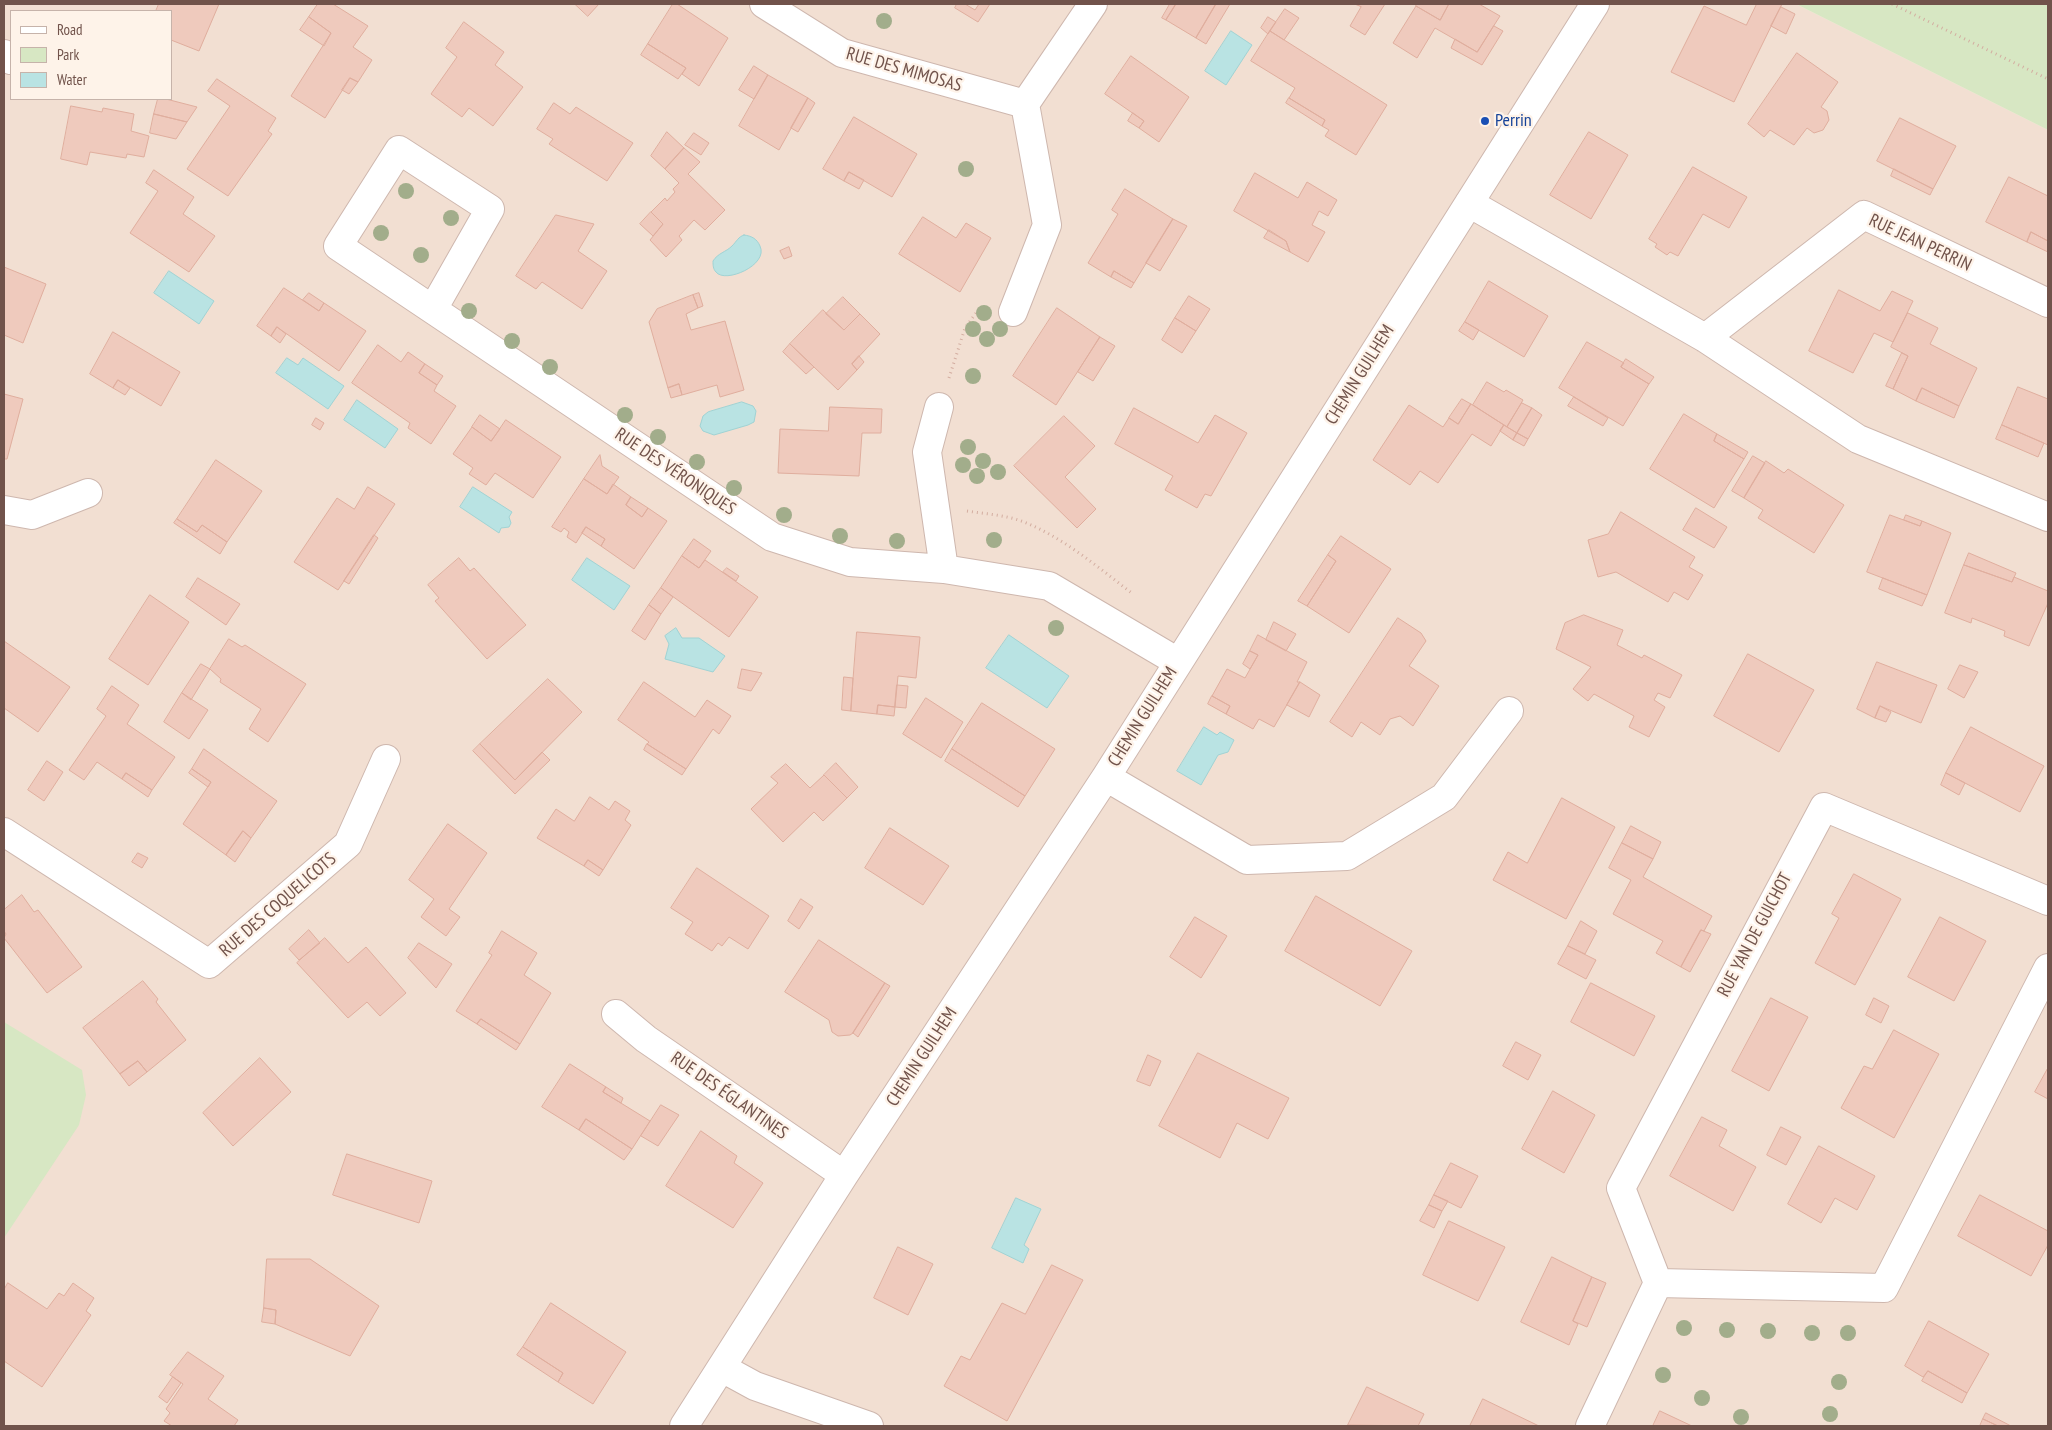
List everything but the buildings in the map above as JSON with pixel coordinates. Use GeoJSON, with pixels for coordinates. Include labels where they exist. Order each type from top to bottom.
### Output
{"type":"FeatureCollection","features":[{"type":"Feature","properties":{"kind":"street","name":"RUE DES MIMOSAS"},"geometry":{"type":"LineString","coordinates":[[764,4],[842,53],[1025,104]]}},
{"type":"Feature","properties":{"kind":"street"},"geometry":{"type":"LineString","coordinates":[[1013,312],[1047,225],[1025,104],[1092,4]]}},
{"type":"Feature","properties":{"kind":"street","name":"CHEMIN GUILHEM"},"geometry":{"type":"LineString","coordinates":[[684,1426],[844,1175],[1106,777],[1469,203],[1589,6]]}},
{"type":"Feature","properties":{"kind":"street","name":"RUE DES VÉRONIQUES"},"geometry":{"type":"LineString","coordinates":[[433,309],[490,209],[399,150],[338,246],[772,537],[850,562],[944,569],[1049,586],[1178,662]]}},
{"type":"Feature","properties":{"kind":"street"},"geometry":{"type":"LineString","coordinates":[[1469,203],[1705,338],[1858,439],[2048,516]]}},
{"type":"Feature","properties":{"kind":"street","name":"RUE JEAN PERRIN"},"geometry":{"type":"LineString","coordinates":[[1705,338],[1864,215],[2048,304]]}},
{"type":"Feature","properties":{"kind":"street"},"geometry":{"type":"LineString","coordinates":[[939,407],[927,452],[944,569]]}},
{"type":"Feature","properties":{"kind":"street"},"geometry":{"type":"LineString","coordinates":[[4,510],[32,515],[88,493]]}},
{"type":"Feature","properties":{"kind":"street"},"geometry":{"type":"LineString","coordinates":[[1106,777],[1247,860],[1347,856],[1444,797],[1509,711]]}},
{"type":"Feature","properties":{"kind":"street","name":"RUE DES COQUELICOTS"},"geometry":{"type":"LineString","coordinates":[[4,832],[210,964],[348,844],[386,760]]}},
{"type":"Feature","properties":{"kind":"street","name":"RUE YAN DE GUICHOT"},"geometry":{"type":"LineString","coordinates":[[1658,1283],[1621,1188],[1824,807],[2048,901]]}},
{"type":"Feature","properties":{"kind":"street"},"geometry":{"type":"LineString","coordinates":[[1590,1426],[1658,1283],[1884,1288],[2048,968]]}},
{"type":"Feature","properties":{"kind":"street","name":"RUE DES ÉGLANTINES"},"geometry":{"type":"LineString","coordinates":[[616,1014],[646,1039],[844,1175]]}},
{"type":"Feature","properties":{"kind":"street"},"geometry":{"type":"LineString","coordinates":[[722,1368],[755,1386],[869,1426]]}},
{"type":"Feature","properties":{"kind":"path"},"geometry":{"type":"LineString","coordinates":[[1892,4],[2048,79]]}},
{"type":"Feature","properties":{"kind":"path"},"geometry":{"type":"LineString","coordinates":[[939,407],[965,328],[984,303],[1013,312]]}},
{"type":"Feature","properties":{"kind":"shaded area"},"geometry":{"type":"Polygon","coordinates":[[[4,4],[1796,4],[2048,130],[2048,1426],[4,1426],[4,4]]]}},
{"type":"Feature","properties":{"kind":"green space"},"geometry":{"type":"Polygon","coordinates":[[[1796,4],[2048,4],[2048,130],[1796,4]]]}},
{"type":"Feature","properties":{"kind":"green space"},"geometry":{"type":"Polygon","coordinates":[[[4,1022],[82,1070],[86,1095],[79,1125],[4,1238],[4,1022]]]}},
{"type":"Feature","properties":{"kind":"water"},"geometry":{"type":"Polygon","coordinates":[[[1231,31],[1252,45],[1226,85],[1205,71],[1231,31]]]}},
{"type":"Feature","properties":{"kind":"water"},"geometry":{"type":"Polygon","coordinates":[[[744,235],[754,238],[759,244],[761,253],[758,260],[745,271],[736,274],[728,276],[716,272],[713,264],[715,258],[744,235]]]}},
{"type":"Feature","properties":{"kind":"water"},"geometry":{"type":"Polygon","coordinates":[[[169,271],[214,301],[199,324],[154,293],[169,271]]]}},
{"type":"Feature","properties":{"kind":"water"},"geometry":{"type":"Polygon","coordinates":[[[287,358],[298,365],[303,358],[344,386],[328,409],[276,373],[287,358]]]}},
{"type":"Feature","properties":{"kind":"water"},"geometry":{"type":"Polygon","coordinates":[[[357,400],[398,429],[385,448],[344,420],[357,400]]]}},
{"type":"Feature","properties":{"kind":"water"},"geometry":{"type":"Polygon","coordinates":[[[742,402],[753,406],[756,411],[754,422],[714,435],[703,431],[700,426],[703,416],[708,412],[742,402]]]}},
{"type":"Feature","properties":{"kind":"water"},"geometry":{"type":"Polygon","coordinates":[[[473,487],[512,512],[509,517],[511,523],[509,527],[501,528],[499,533],[460,507],[473,487]]]}},
{"type":"Feature","properties":{"kind":"water"},"geometry":{"type":"Polygon","coordinates":[[[587,558],[630,586],[614,610],[572,580],[587,558]]]}},
{"type":"Feature","properties":{"kind":"water"},"geometry":{"type":"Polygon","coordinates":[[[676,628],[682,638],[699,638],[725,656],[713,672],[665,659],[669,644],[665,636],[676,628]]]}},
{"type":"Feature","properties":{"kind":"water"},"geometry":{"type":"Polygon","coordinates":[[[1009,635],[1069,676],[1047,708],[986,668],[1009,635]]]}},
{"type":"Feature","properties":{"kind":"water"},"geometry":{"type":"Polygon","coordinates":[[[1204,727],[1217,735],[1220,732],[1234,740],[1228,752],[1218,755],[1201,785],[1177,771],[1204,727]]]}},
{"type":"Feature","properties":{"kind":"water"},"geometry":{"type":"Polygon","coordinates":[[[1016,1198],[1041,1209],[1024,1245],[1029,1249],[1023,1263],[992,1248],[1016,1198]]]}},
{"type":"Feature","properties":{"kind":"place","name":"Perrin"},"geometry":{"type":"Point","coordinates":[1485,121]}}]}
